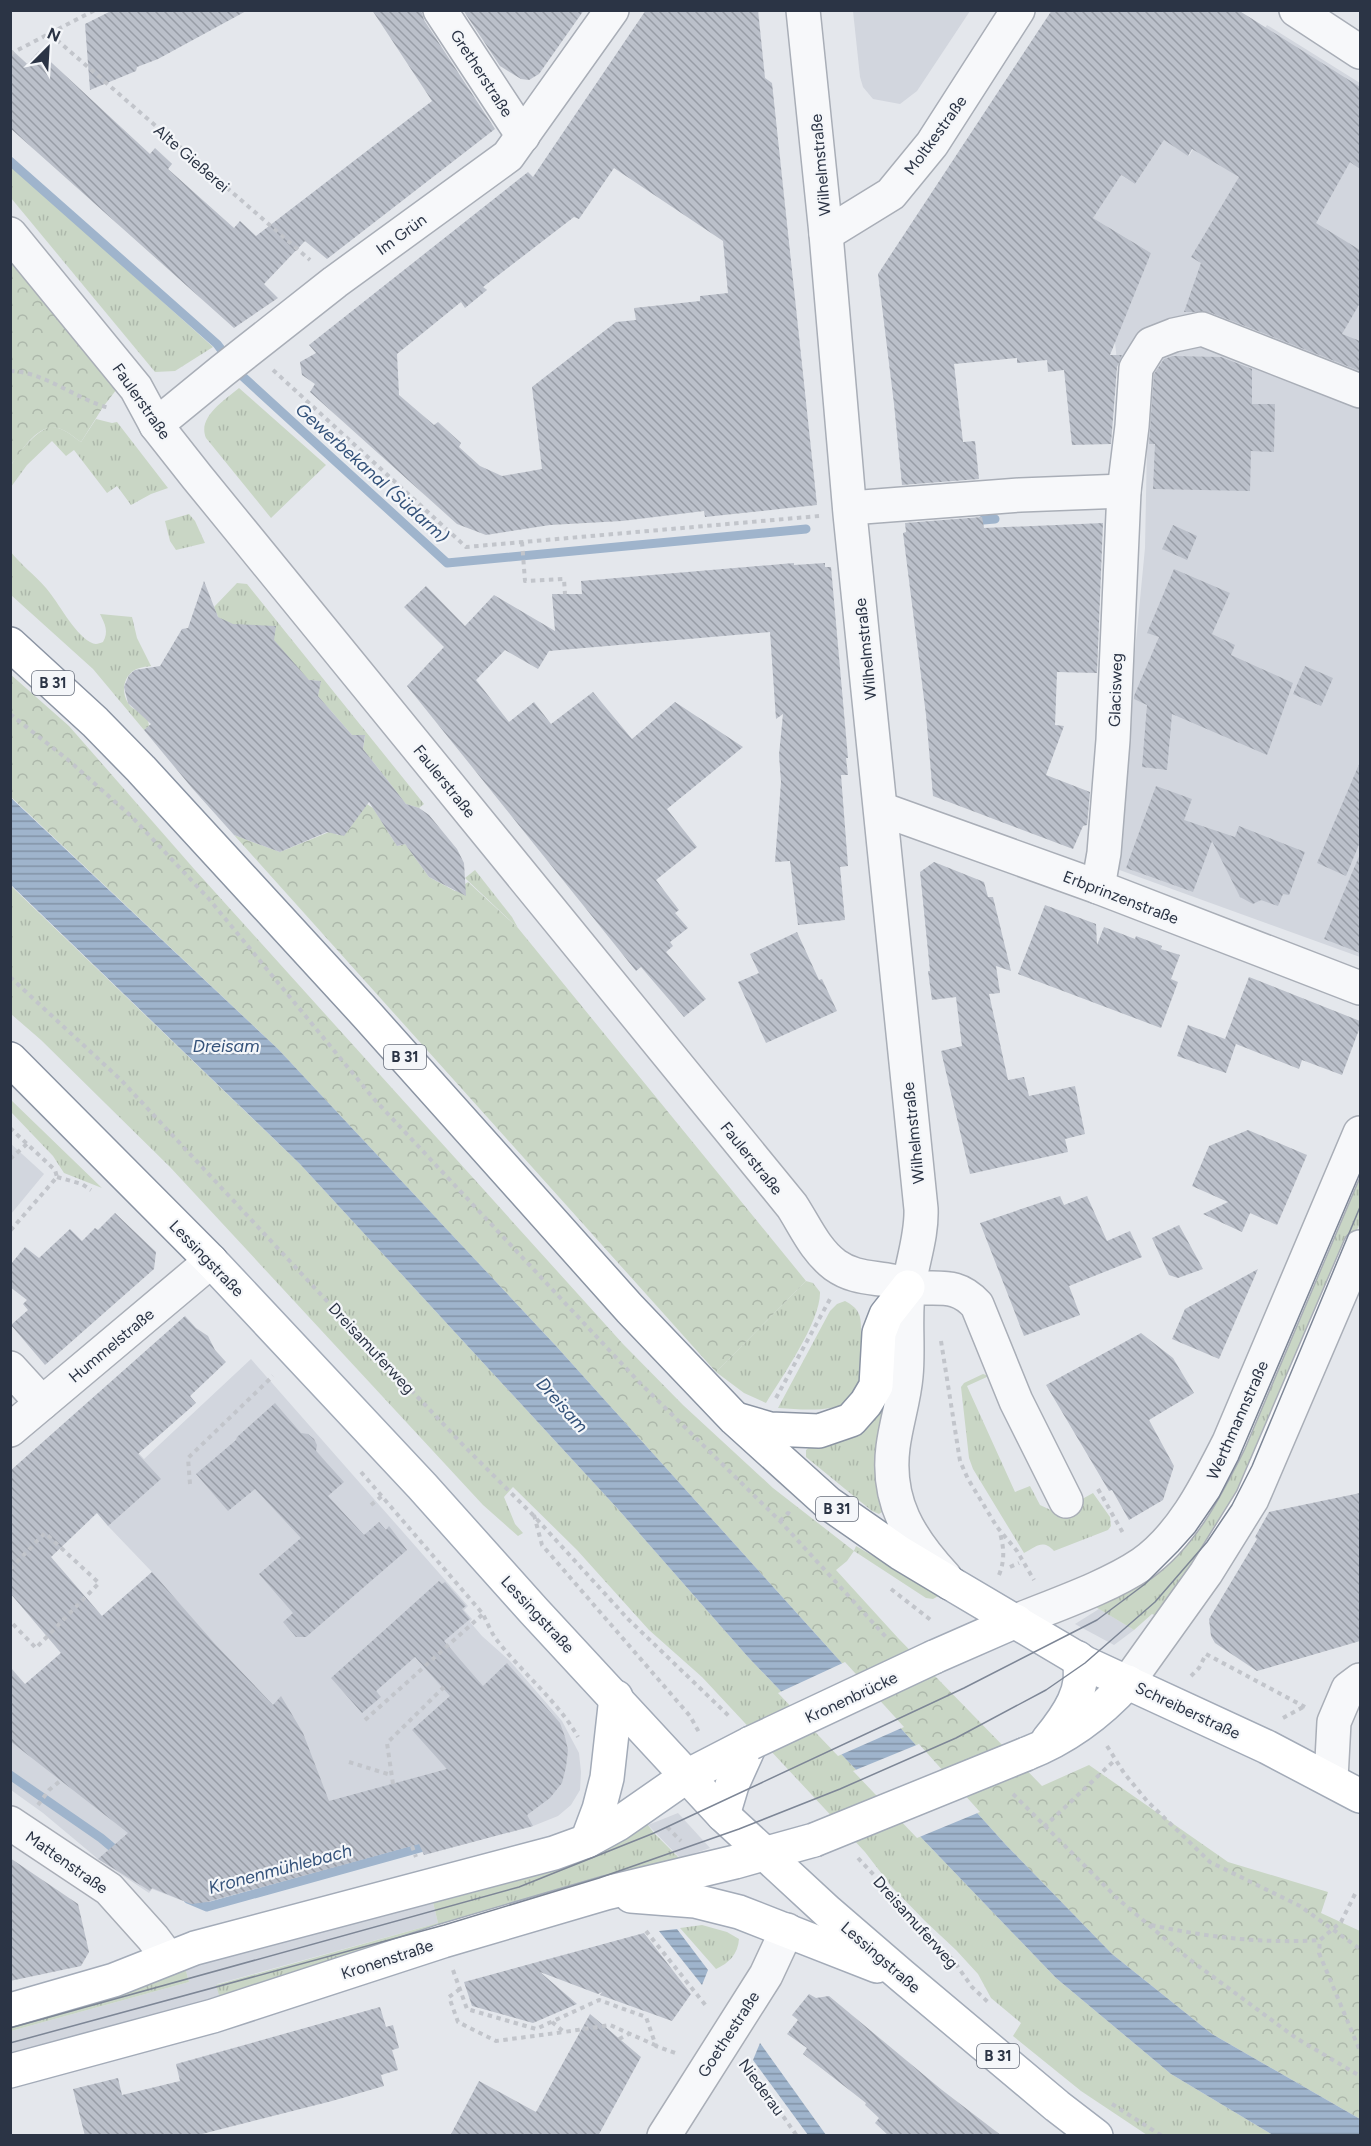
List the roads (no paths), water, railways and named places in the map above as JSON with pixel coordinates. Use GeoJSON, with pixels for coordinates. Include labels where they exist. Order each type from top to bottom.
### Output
{"type":"FeatureCollection","features":[{"type":"Feature","properties":{"kind":"main road","name":"B 31"},"geometry":{"type":"LineString","coordinates":[[10,644],[71,699],[141,769],[368,1016],[630,1309],[735,1419],[828,1503],[900,1553],[1017,1622]]}},
{"type":"Feature","properties":{"kind":"main road","name":"Lessingstraße"},"geometry":{"type":"LineString","coordinates":[[10,1059],[211,1261],[723,1815],[901,1975],[1096,2136]]}},
{"type":"Feature","properties":{"kind":"main road"},"geometry":{"type":"LineString","coordinates":[[735,1419],[770,1429],[819,1431],[850,1420],[866,1403],[876,1386],[879,1333],[886,1315],[908,1287]]}},
{"type":"Feature","properties":{"kind":"main road","name":"Kronenbrücke"},"geometry":{"type":"LineString","coordinates":[[687,1776],[739,1744],[1017,1622]]}},
{"type":"Feature","properties":{"kind":"main road","name":"Schreiberstraße"},"geometry":{"type":"LineString","coordinates":[[1017,1622],[1078,1658],[1331,1779],[1360,1796]]}},
{"type":"Feature","properties":{"kind":"main road"},"geometry":{"type":"LineString","coordinates":[[1033,1751],[1054,1732],[1076,1698],[1081,1678],[1078,1658]]}},
{"type":"Feature","properties":{"kind":"main road"},"geometry":{"type":"LineString","coordinates":[[766,1854],[814,1840],[1062,1738],[1088,1721],[1128,1682]]}},
{"type":"Feature","properties":{"kind":"main road"},"geometry":{"type":"LineString","coordinates":[[587,1841],[607,1778],[616,1697]]}},
{"type":"Feature","properties":{"kind":"main road"},"geometry":{"type":"LineString","coordinates":[[723,1815],[732,1785],[739,1744]]}},
{"type":"Feature","properties":{"kind":"main road"},"geometry":{"type":"LineString","coordinates":[[10,2010],[114,1980],[195,1948],[554,1853],[587,1841],[618,1824],[687,1776]]}},
{"type":"Feature","properties":{"kind":"main road","name":"Kronenstraße"},"geometry":{"type":"LineString","coordinates":[[10,2071],[213,2016],[444,1941],[606,1893],[766,1854]]}},
{"type":"Feature","properties":{"kind":"main road"},"geometry":{"type":"LineString","coordinates":[[606,1893],[695,1901],[739,1912],[901,1975]]}},
{"type":"Feature","properties":{"kind":"street","name":"Gretherstraße"},"geometry":{"type":"LineString","coordinates":[[440,10],[523,136]]}},
{"type":"Feature","properties":{"kind":"street","name":"Im Grün"},"geometry":{"type":"LineString","coordinates":[[156,425],[335,282],[508,156],[612,10]]}},
{"type":"Feature","properties":{"kind":"street","name":"Wilhelmstraße"},"geometry":{"type":"LineString","coordinates":[[803,10],[814,102],[850,511],[921,1216],[918,1245],[908,1287],[907,1376],[893,1448],[894,1486],[901,1516],[922,1552],[950,1583]]}},
{"type":"Feature","properties":{"kind":"street","name":"Moltkestraße"},"geometry":{"type":"LineString","coordinates":[[826,234],[891,194],[932,144],[1018,10]]}},
{"type":"Feature","properties":{"kind":"street"},"geometry":{"type":"LineString","coordinates":[[1296,10],[1360,52]]}},
{"type":"Feature","properties":{"kind":"street","name":"Faulerstraße"},"geometry":{"type":"LineString","coordinates":[[10,234],[136,388],[156,425],[792,1206],[811,1238],[827,1257],[836,1265],[865,1278],[891,1281],[908,1287]]}},
{"type":"Feature","properties":{"kind":"street","name":"Glacisweg"},"geometry":{"type":"LineString","coordinates":[[1098,887],[1104,853],[1113,740],[1124,491],[1136,368],[1151,344],[1174,335],[1202,329],[1360,391]]}},
{"type":"Feature","properties":{"kind":"street"},"geometry":{"type":"LineString","coordinates":[[850,511],[1020,495],[1124,491]]}},
{"type":"Feature","properties":{"kind":"street","name":"Erbprinzenstraße"},"geometry":{"type":"LineString","coordinates":[[881,809],[1098,887],[1360,988]]}},
{"type":"Feature","properties":{"kind":"street","name":"Werthmannstraße"},"geometry":{"type":"LineString","coordinates":[[1017,1622],[1111,1581],[1142,1564],[1182,1523],[1205,1489],[1229,1442],[1360,1133]]}},
{"type":"Feature","properties":{"kind":"street"},"geometry":{"type":"LineString","coordinates":[[1128,1682],[1206,1573],[1252,1499],[1360,1247]]}},
{"type":"Feature","properties":{"kind":"street","name":"Hummelstraße"},"geometry":{"type":"LineString","coordinates":[[10,1430],[211,1261]]}},
{"type":"Feature","properties":{"kind":"street"},"geometry":{"type":"LineString","coordinates":[[908,1287],[952,1289],[966,1294],[977,1305],[1016,1401],[1066,1502]]}},
{"type":"Feature","properties":{"kind":"street"},"geometry":{"type":"LineString","coordinates":[[10,1368],[42,1403]]}},
{"type":"Feature","properties":{"kind":"street"},"geometry":{"type":"LineString","coordinates":[[1331,1779],[1334,1722],[1354,1685]]}},
{"type":"Feature","properties":{"kind":"street","name":"Mattenstraße"},"geometry":{"type":"LineString","coordinates":[[23,1815],[109,1889],[168,1958]]}},
{"type":"Feature","properties":{"kind":"street","name":"Goethestraße"},"geometry":{"type":"LineString","coordinates":[[664,2136],[766,1975],[788,1930]]}},
{"type":"Feature","properties":{"kind":"water","name":"Dreisam"},"geometry":{"type":"Polygon","coordinates":[[[10,797],[278,1049],[556,1346],[1006,1845],[1112,1954],[1212,2034],[1360,2119],[1360,2135],[1273,2135],[1171,2074],[1056,1978],[748,1657],[617,1508],[300,1164],[11,885],[10,797]]]}},
{"type":"Feature","properties":{"kind":"water"},"geometry":{"type":"Polygon","coordinates":[[[677,1929],[708,1970],[702,1985],[659,1931],[677,1929]]]}},
{"type":"Feature","properties":{"kind":"water"},"geometry":{"type":"Polygon","coordinates":[[[760,2043],[826,2135],[808,2135],[753,2060],[760,2043]]]}},
{"type":"Feature","properties":{"kind":"waterway","name":"Gewerbekanal (Südarm)"},"geometry":{"type":"LineString","coordinates":[[10,161],[217,344],[240,374],[447,563],[806,529]]}},
{"type":"Feature","properties":{"kind":"waterway","name":"Gewerbekanal (Südarm)"},"geometry":{"type":"LineString","coordinates":[[983,520],[995,519]]}},
{"type":"Feature","properties":{"kind":"waterway","name":"Kronenmühlebach"},"geometry":{"type":"LineString","coordinates":[[10,1775],[101,1838],[120,1854]]}},
{"type":"Feature","properties":{"kind":"waterway","name":"Kronenmühlebach"},"geometry":{"type":"LineString","coordinates":[[188,1899],[207,1907],[431,1845]]}},
{"type":"Feature","properties":{"kind":"tram line"},"geometry":{"type":"LineString","coordinates":[[10,2028],[519,1887],[654,1833],[964,1688],[1097,1620],[1145,1584],[1178,1551],[1195,1532],[1219,1497],[1238,1460],[1360,1173]]}},
{"type":"Feature","properties":{"kind":"tram line"},"geometry":{"type":"LineString","coordinates":[[10,2043],[444,1925],[599,1878],[739,1829],[840,1789],[956,1738],[1046,1690],[1085,1663],[1155,1602],[1207,1542],[1232,1505],[1252,1466],[1360,1207]]}}]}
